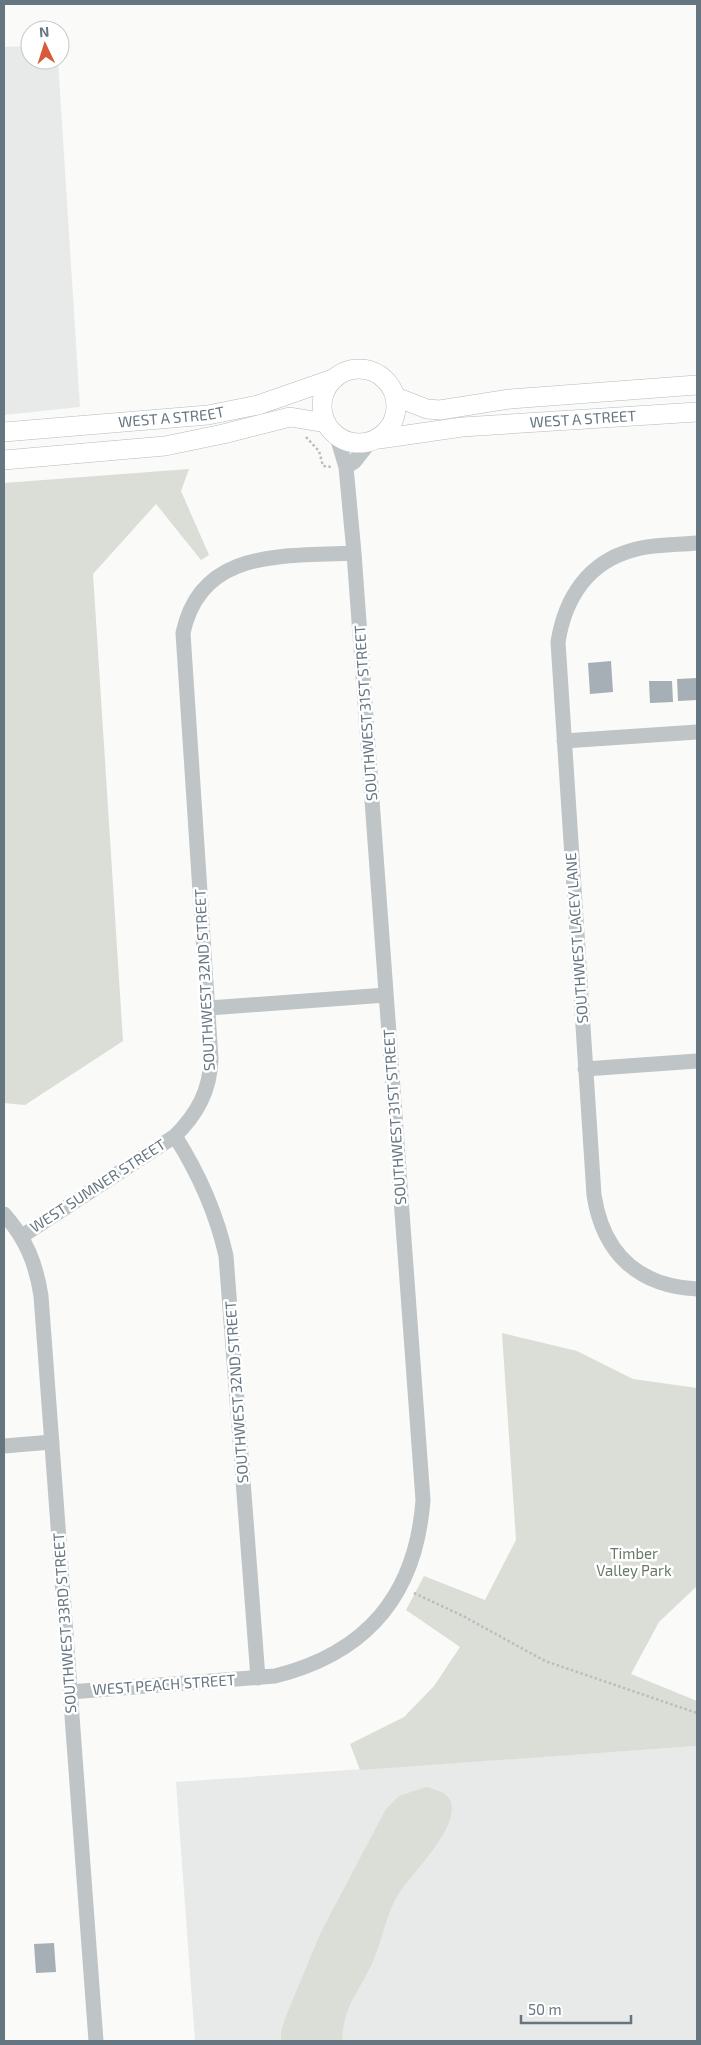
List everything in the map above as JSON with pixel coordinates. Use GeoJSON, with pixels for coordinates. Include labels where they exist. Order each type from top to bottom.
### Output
{"type":"FeatureCollection","features":[{"type":"Feature","properties":{"kind":"main road"},"geometry":{"type":"LineString","coordinates":[[350,370],[370,370],[381,376],[391,385],[396,397],[397,409],[394,421],[388,431],[374,441],[347,442],[331,430],[322,412],[322,400],[326,389],[333,379],[350,370]]}},
{"type":"Feature","properties":{"kind":"main road","name":"WEST A STREET"},"geometry":{"type":"LineString","coordinates":[[4,432],[208,415],[258,404],[333,379]]}},
{"type":"Feature","properties":{"kind":"main road","name":"WEST A STREET"},"geometry":{"type":"LineString","coordinates":[[396,397],[427,409],[440,410],[510,399],[697,385]]}},
{"type":"Feature","properties":{"kind":"main road","name":"WEST A STREET"},"geometry":{"type":"LineString","coordinates":[[374,441],[462,427],[697,412]]}},
{"type":"Feature","properties":{"kind":"main road","name":"WEST A STREET"},"geometry":{"type":"LineString","coordinates":[[4,460],[165,446],[290,417],[331,430]]}},
{"type":"Feature","properties":{"kind":"street","name":"SOUTHWEST 31ST STREET"},"geometry":{"type":"LineString","coordinates":[[258,1678],[301,1669],[325,1659],[364,1633],[383,1613],[396,1595],[408,1571],[421,1526],[423,1500],[354,552],[346,467],[331,430]]}},
{"type":"Feature","properties":{"kind":"street"},"geometry":{"type":"LineString","coordinates":[[346,467],[354,462],[374,441]]}},
{"type":"Feature","properties":{"kind":"street","name":"SOUTHWEST LACEY LANE"},"geometry":{"type":"LineString","coordinates":[[697,543],[634,549],[615,556],[598,567],[579,586],[568,603],[561,622],[558,642],[585,1069],[597,1215],[604,1234],[615,1251],[644,1276],[665,1285],[697,1289]]}},
{"type":"Feature","properties":{"kind":"street","name":"SOUTHWEST 32ND STREET"},"geometry":{"type":"LineString","coordinates":[[258,1678],[226,1256],[218,1222],[209,1197],[194,1167],[175,1136],[197,1110],[210,1078],[209,1008],[183,633],[186,620],[197,595],[221,573],[254,560],[354,552]]}},
{"type":"Feature","properties":{"kind":"street"},"geometry":{"type":"LineString","coordinates":[[564,741],[697,732]]}},
{"type":"Feature","properties":{"kind":"street"},"geometry":{"type":"LineString","coordinates":[[209,1008],[386,995]]}},
{"type":"Feature","properties":{"kind":"street"},"geometry":{"type":"LineString","coordinates":[[585,1069],[697,1061]]}},
{"type":"Feature","properties":{"kind":"street","name":"WEST SUMNER STREET"},"geometry":{"type":"LineString","coordinates":[[22,1236],[175,1136]]}},
{"type":"Feature","properties":{"kind":"street","name":"SOUTHWEST 33RD STREET"},"geometry":{"type":"LineString","coordinates":[[4,1214],[22,1236],[31,1253],[38,1273],[96,2041]]}},
{"type":"Feature","properties":{"kind":"street"},"geometry":{"type":"LineString","coordinates":[[4,1446],[52,1442]]}},
{"type":"Feature","properties":{"kind":"street","name":"WEST PEACH STREET"},"geometry":{"type":"LineString","coordinates":[[70,1692],[258,1678]]}},
{"type":"Feature","properties":{"kind":"path"},"geometry":{"type":"LineString","coordinates":[[414,1593],[463,1616],[545,1661],[697,1713]]}},
{"type":"Feature","properties":{"kind":"shaded area"},"geometry":{"type":"Polygon","coordinates":[[[20,46],[20,70],[59,70],[80,407],[4,415],[4,47],[20,46]]]}},
{"type":"Feature","properties":{"kind":"shaded area"},"geometry":{"type":"Polygon","coordinates":[[[697,1746],[697,2041],[195,2041],[176,1782],[697,1746]]]}},
{"type":"Feature","properties":{"kind":"green space"},"geometry":{"type":"Polygon","coordinates":[[[189,469],[181,491],[209,555],[201,560],[156,504],[93,574],[123,1041],[25,1105],[4,1103],[4,483],[189,469]]]}},
{"type":"Feature","properties":{"kind":"green space","name":"Timber Valley Park"},"geometry":{"type":"Polygon","coordinates":[[[502,1333],[577,1351],[633,1379],[697,1388],[697,1586],[659,1622],[631,1674],[697,1701],[697,1746],[360,1770],[350,1744],[404,1717],[434,1686],[460,1647],[406,1610],[424,1576],[485,1600],[516,1540],[502,1333]]]}},
{"type":"Feature","properties":{"kind":"green space"},"geometry":{"type":"Polygon","coordinates":[[[426,1787],[447,1796],[451,1802],[451,1814],[440,1839],[395,1900],[373,1961],[349,2007],[343,2028],[342,2041],[281,2041],[281,2032],[286,2016],[321,1932],[386,1809],[399,1796],[426,1787]]]}},
{"type":"Feature","properties":{"kind":"building"},"geometry":{"type":"Polygon","coordinates":[[[611,661],[613,692],[590,694],[588,663],[611,661]]]}},
{"type":"Feature","properties":{"kind":"building"},"geometry":{"type":"Polygon","coordinates":[[[697,678],[697,700],[678,701],[677,679],[697,678]]]}},
{"type":"Feature","properties":{"kind":"building"},"geometry":{"type":"Polygon","coordinates":[[[649,681],[672,681],[673,702],[650,703],[649,681]]]}},
{"type":"Feature","properties":{"kind":"building"},"geometry":{"type":"Polygon","coordinates":[[[54,1943],[56,1972],[36,1973],[34,1944],[54,1943]]]}}]}
